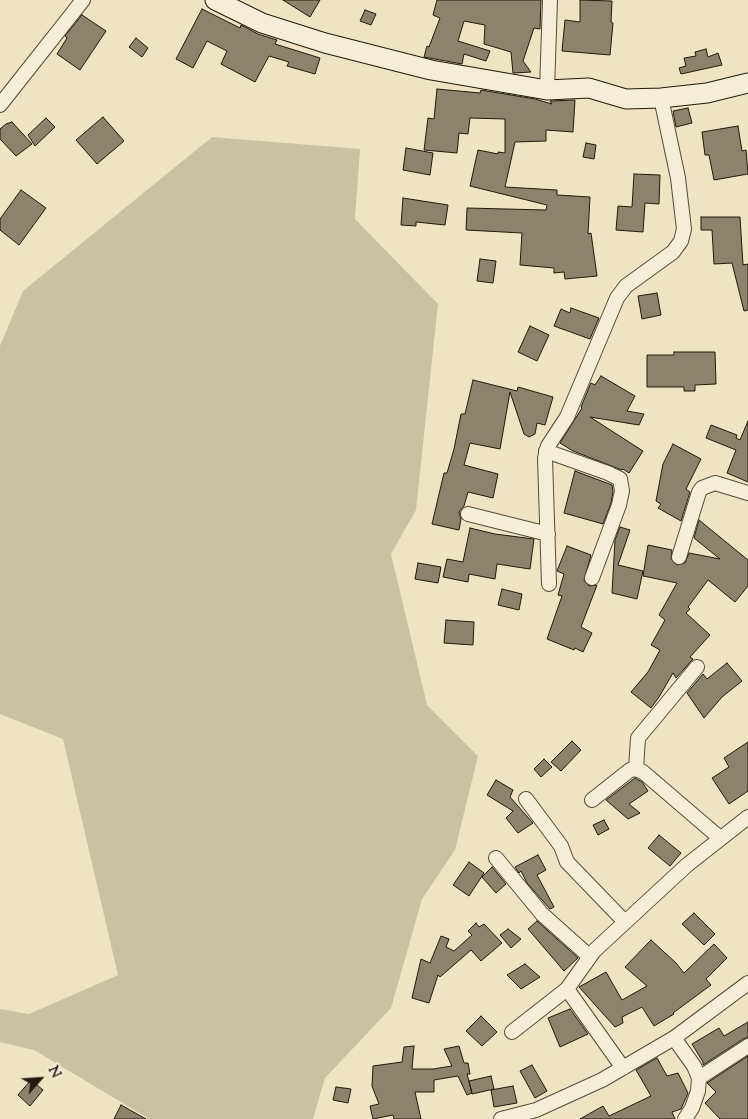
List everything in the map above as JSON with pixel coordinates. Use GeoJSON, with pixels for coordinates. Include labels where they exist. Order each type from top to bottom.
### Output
{"type":"FeatureCollection","features":[{"type":"Feature","properties":{"kind":"street"},"geometry":{"type":"LineString","coordinates":[[0,105],[82,0]]}},
{"type":"Feature","properties":{"kind":"street"},"geometry":{"type":"LineString","coordinates":[[215,0],[262,23],[325,43],[431,70],[547,90],[589,88],[626,99],[661,98],[744,88]]}},
{"type":"Feature","properties":{"kind":"street"},"geometry":{"type":"LineString","coordinates":[[547,90],[550,0]]}},
{"type":"Feature","properties":{"kind":"street"},"geometry":{"type":"LineString","coordinates":[[549,584],[546,452],[548,446],[567,417],[617,298],[626,286],[673,252],[681,241],[684,229],[678,178],[661,98]]}},
{"type":"Feature","properties":{"kind":"street"},"geometry":{"type":"LineString","coordinates":[[546,452],[608,473],[620,479],[622,491],[619,505],[592,578]]}},
{"type":"Feature","properties":{"kind":"street"},"geometry":{"type":"LineString","coordinates":[[679,557],[699,492],[702,488],[715,483],[748,492]]}},
{"type":"Feature","properties":{"kind":"street"},"geometry":{"type":"LineString","coordinates":[[468,514],[548,534]]}},
{"type":"Feature","properties":{"kind":"street"},"geometry":{"type":"LineString","coordinates":[[636,768],[638,738],[697,667]]}},
{"type":"Feature","properties":{"kind":"street"},"geometry":{"type":"LineString","coordinates":[[592,800],[630,770],[636,768],[720,838]]}},
{"type":"Feature","properties":{"kind":"street"},"geometry":{"type":"LineString","coordinates":[[526,799],[561,846],[567,862],[625,922]]}},
{"type":"Feature","properties":{"kind":"street"},"geometry":{"type":"LineString","coordinates":[[512,1032],[567,990],[594,951],[687,864],[748,817]]}},
{"type":"Feature","properties":{"kind":"street"},"geometry":{"type":"LineString","coordinates":[[496,858],[542,914],[590,957]]}},
{"type":"Feature","properties":{"kind":"street"},"geometry":{"type":"LineString","coordinates":[[501,1119],[536,1110],[602,1080],[674,1038],[748,983]]}},
{"type":"Feature","properties":{"kind":"street"},"geometry":{"type":"LineString","coordinates":[[567,990],[623,1068]]}},
{"type":"Feature","properties":{"kind":"street"},"geometry":{"type":"LineString","coordinates":[[674,1038],[694,1066],[699,1078],[698,1091],[692,1108],[685,1119]]}},
{"type":"Feature","properties":{"kind":"street"},"geometry":{"type":"LineString","coordinates":[[699,1078],[748,1046]]}},
{"type":"Feature","properties":{"kind":"shaded area"},"geometry":{"type":"Polygon","coordinates":[[[212,137],[360,149],[355,219],[438,304],[416,510],[391,554],[427,705],[478,756],[455,850],[422,899],[391,1008],[325,1078],[313,1119],[147,1119],[34,1050],[0,1042],[0,1009],[29,1014],[118,975],[63,739],[0,714],[0,346],[23,291],[212,137]]]}},
{"type":"Feature","properties":{"kind":"building"},"geometry":{"type":"Polygon","coordinates":[[[283,0],[320,0],[310,17],[283,0]]]}},
{"type":"Feature","properties":{"kind":"building"},"geometry":{"type":"Polygon","coordinates":[[[437,0],[541,0],[540,29],[534,28],[523,61],[531,72],[513,73],[511,52],[484,44],[485,25],[464,21],[458,41],[490,51],[486,61],[464,54],[462,64],[424,57],[440,18],[433,15],[437,0]]]}},
{"type":"Feature","properties":{"kind":"building"},"geometry":{"type":"Polygon","coordinates":[[[580,0],[612,1],[611,22],[613,23],[610,55],[562,51],[565,20],[580,22],[580,0]]]}},
{"type":"Feature","properties":{"kind":"building"},"geometry":{"type":"Polygon","coordinates":[[[202,9],[240,28],[241,25],[258,34],[277,40],[275,44],[320,58],[315,74],[287,66],[289,62],[269,56],[255,82],[221,64],[227,51],[207,41],[193,68],[176,59],[202,9]]]}},
{"type":"Feature","properties":{"kind":"building"},"geometry":{"type":"Polygon","coordinates":[[[365,10],[376,14],[371,25],[360,21],[365,10]]]}},
{"type":"Feature","properties":{"kind":"building"},"geometry":{"type":"Polygon","coordinates":[[[82,15],[106,31],[80,70],[57,54],[67,38],[65,36],[82,15]]]}},
{"type":"Feature","properties":{"kind":"building"},"geometry":{"type":"Polygon","coordinates":[[[136,38],[148,48],[142,57],[129,47],[136,38]]]}},
{"type":"Feature","properties":{"kind":"building"},"geometry":{"type":"Polygon","coordinates":[[[706,49],[708,57],[718,53],[722,65],[681,74],[679,68],[686,66],[684,58],[696,56],[695,52],[706,49]]]}},
{"type":"Feature","properties":{"kind":"building"},"geometry":{"type":"Polygon","coordinates":[[[437,89],[480,93],[481,90],[535,99],[552,104],[550,101],[575,100],[573,132],[546,130],[546,141],[515,142],[505,187],[557,190],[557,195],[590,197],[588,234],[591,233],[597,276],[565,279],[564,272],[554,273],[554,268],[520,265],[522,233],[466,230],[467,208],[546,210],[547,205],[470,186],[478,150],[498,154],[498,152],[505,153],[505,119],[470,118],[468,134],[459,133],[457,153],[424,150],[428,118],[434,119],[437,89]]]}},
{"type":"Feature","properties":{"kind":"building"},"geometry":{"type":"Polygon","coordinates":[[[688,108],[692,123],[676,127],[673,111],[688,108]]]}},
{"type":"Feature","properties":{"kind":"building"},"geometry":{"type":"Polygon","coordinates":[[[103,117],[124,141],[97,164],[76,140],[103,117]]]}},
{"type":"Feature","properties":{"kind":"building"},"geometry":{"type":"Polygon","coordinates":[[[46,118],[55,127],[35,146],[28,135],[46,118]]]}},
{"type":"Feature","properties":{"kind":"building"},"geometry":{"type":"Polygon","coordinates":[[[12,122],[32,144],[16,156],[0,139],[0,129],[12,122]]]}},
{"type":"Feature","properties":{"kind":"building"},"geometry":{"type":"Polygon","coordinates":[[[738,126],[742,151],[746,150],[748,174],[714,180],[709,155],[705,155],[702,132],[738,126]]]}},
{"type":"Feature","properties":{"kind":"building"},"geometry":{"type":"Polygon","coordinates":[[[586,143],[596,145],[594,159],[583,157],[586,143]]]}},
{"type":"Feature","properties":{"kind":"building"},"geometry":{"type":"Polygon","coordinates":[[[406,148],[433,153],[430,175],[403,170],[406,148]]]}},
{"type":"Feature","properties":{"kind":"building"},"geometry":{"type":"Polygon","coordinates":[[[634,174],[660,175],[659,204],[645,203],[643,232],[616,230],[618,206],[632,207],[634,174]]]}},
{"type":"Feature","properties":{"kind":"building"},"geometry":{"type":"Polygon","coordinates":[[[21,190],[46,208],[19,245],[0,230],[0,219],[21,190]]]}},
{"type":"Feature","properties":{"kind":"building"},"geometry":{"type":"Polygon","coordinates":[[[403,198],[448,205],[445,225],[416,222],[416,226],[401,225],[403,198]]]}},
{"type":"Feature","properties":{"kind":"building"},"geometry":{"type":"Polygon","coordinates":[[[701,217],[740,217],[743,265],[748,264],[748,310],[744,311],[732,263],[714,264],[712,230],[701,230],[701,217]]]}},
{"type":"Feature","properties":{"kind":"building"},"geometry":{"type":"Polygon","coordinates":[[[480,259],[496,261],[493,283],[477,281],[480,259]]]}},
{"type":"Feature","properties":{"kind":"building"},"geometry":{"type":"Polygon","coordinates":[[[657,293],[661,315],[642,319],[638,296],[657,293]]]}},
{"type":"Feature","properties":{"kind":"building"},"geometry":{"type":"Polygon","coordinates":[[[571,308],[599,318],[590,339],[554,326],[561,309],[570,313],[571,308]]]}},
{"type":"Feature","properties":{"kind":"building"},"geometry":{"type":"Polygon","coordinates":[[[530,326],[549,335],[537,361],[518,352],[530,326]]]}},
{"type":"Feature","properties":{"kind":"building"},"geometry":{"type":"Polygon","coordinates":[[[674,352],[715,352],[716,384],[695,385],[695,391],[684,391],[684,387],[647,387],[647,355],[674,355],[674,352]]]}},
{"type":"Feature","properties":{"kind":"building"},"geometry":{"type":"Polygon","coordinates":[[[601,376],[635,396],[627,411],[644,414],[639,425],[590,417],[643,451],[629,473],[623,469],[573,451],[560,443],[582,408],[591,383],[595,385],[601,376]]]}},
{"type":"Feature","properties":{"kind":"building"},"geometry":{"type":"Polygon","coordinates":[[[473,380],[517,391],[518,387],[553,397],[545,425],[537,423],[535,434],[529,437],[524,434],[510,392],[500,449],[470,443],[464,465],[498,474],[493,498],[468,492],[464,506],[459,512],[461,519],[459,530],[432,524],[444,473],[447,473],[461,414],[465,414],[473,380]]]}},
{"type":"Feature","properties":{"kind":"building"},"geometry":{"type":"Polygon","coordinates":[[[748,421],[748,482],[727,473],[736,450],[706,438],[711,425],[737,435],[736,438],[740,440],[748,421]]]}},
{"type":"Feature","properties":{"kind":"building"},"geometry":{"type":"Polygon","coordinates":[[[673,444],[701,459],[686,489],[690,492],[681,521],[658,508],[661,504],[656,501],[663,464],[673,444]]]}},
{"type":"Feature","properties":{"kind":"building"},"geometry":{"type":"Polygon","coordinates":[[[575,471],[612,485],[611,503],[603,524],[564,513],[575,471]]]}},
{"type":"Feature","properties":{"kind":"building"},"geometry":{"type":"Polygon","coordinates":[[[699,520],[748,560],[748,586],[735,602],[708,580],[688,607],[690,609],[686,613],[710,635],[690,657],[693,659],[676,678],[673,673],[651,708],[631,692],[648,672],[660,650],[651,645],[665,620],[659,615],[677,583],[643,576],[648,545],[672,550],[671,559],[677,565],[685,563],[689,553],[720,559],[694,538],[699,520]]]}},
{"type":"Feature","properties":{"kind":"building"},"geometry":{"type":"Polygon","coordinates":[[[620,527],[630,530],[618,565],[643,571],[637,599],[612,593],[615,540],[620,527]]]}},
{"type":"Feature","properties":{"kind":"building"},"geometry":{"type":"Polygon","coordinates":[[[470,528],[495,534],[534,539],[530,569],[497,564],[495,579],[469,574],[468,582],[443,577],[447,559],[463,562],[470,528]]]}},
{"type":"Feature","properties":{"kind":"building"},"geometry":{"type":"Polygon","coordinates":[[[567,546],[591,555],[584,580],[589,586],[597,585],[581,627],[592,633],[583,652],[547,639],[562,596],[558,595],[564,574],[557,571],[567,546]]]}},
{"type":"Feature","properties":{"kind":"building"},"geometry":{"type":"Polygon","coordinates":[[[418,563],[441,567],[438,583],[415,579],[418,563]]]}},
{"type":"Feature","properties":{"kind":"building"},"geometry":{"type":"Polygon","coordinates":[[[502,589],[522,594],[519,610],[498,605],[502,589]]]}},
{"type":"Feature","properties":{"kind":"building"},"geometry":{"type":"Polygon","coordinates":[[[446,620],[474,622],[473,645],[444,643],[446,620]]]}},
{"type":"Feature","properties":{"kind":"building"},"geometry":{"type":"Polygon","coordinates":[[[727,663],[742,681],[722,697],[704,718],[687,693],[703,674],[707,679],[727,663]]]}},
{"type":"Feature","properties":{"kind":"building"},"geometry":{"type":"Polygon","coordinates":[[[572,741],[581,750],[561,771],[551,762],[572,741]]]}},
{"type":"Feature","properties":{"kind":"building"},"geometry":{"type":"Polygon","coordinates":[[[748,742],[748,791],[729,804],[712,778],[729,767],[724,758],[748,742]]]}},
{"type":"Feature","properties":{"kind":"building"},"geometry":{"type":"Polygon","coordinates":[[[544,759],[552,767],[541,777],[534,769],[544,759]]]}},
{"type":"Feature","properties":{"kind":"building"},"geometry":{"type":"Polygon","coordinates":[[[635,778],[642,782],[648,791],[629,804],[640,813],[628,819],[606,800],[635,778]]]}},
{"type":"Feature","properties":{"kind":"building"},"geometry":{"type":"Polygon","coordinates":[[[496,780],[513,790],[510,797],[533,823],[518,833],[506,818],[513,811],[487,795],[496,780]]]}},
{"type":"Feature","properties":{"kind":"building"},"geometry":{"type":"Polygon","coordinates":[[[604,820],[609,829],[598,835],[593,825],[604,820]]]}},
{"type":"Feature","properties":{"kind":"building"},"geometry":{"type":"Polygon","coordinates":[[[659,835],[681,853],[670,866],[648,848],[659,835]]]}},
{"type":"Feature","properties":{"kind":"building"},"geometry":{"type":"Polygon","coordinates":[[[538,855],[546,870],[537,875],[554,907],[550,909],[527,883],[521,871],[519,873],[515,867],[538,855]]]}},
{"type":"Feature","properties":{"kind":"building"},"geometry":{"type":"Polygon","coordinates":[[[469,862],[484,873],[469,896],[453,885],[469,862]]]}},
{"type":"Feature","properties":{"kind":"building"},"geometry":{"type":"Polygon","coordinates":[[[492,867],[506,884],[496,893],[482,877],[492,867]]]}},
{"type":"Feature","properties":{"kind":"building"},"geometry":{"type":"Polygon","coordinates":[[[694,913],[715,934],[704,945],[682,924],[694,913]]]}},
{"type":"Feature","properties":{"kind":"building"},"geometry":{"type":"Polygon","coordinates":[[[537,921],[578,958],[564,971],[528,929],[537,921]]]}},
{"type":"Feature","properties":{"kind":"building"},"geometry":{"type":"Polygon","coordinates":[[[476,923],[479,927],[484,924],[502,943],[481,961],[471,950],[440,977],[438,975],[429,1003],[412,998],[421,959],[430,963],[441,936],[449,939],[446,947],[454,951],[472,935],[468,931],[476,923]]]}},
{"type":"Feature","properties":{"kind":"building"},"geometry":{"type":"Polygon","coordinates":[[[508,929],[521,939],[511,948],[500,935],[508,929]]]}},
{"type":"Feature","properties":{"kind":"building"},"geometry":{"type":"Polygon","coordinates":[[[651,940],[684,973],[714,944],[727,958],[706,979],[711,985],[674,1014],[654,1026],[642,1007],[622,1017],[623,1023],[615,1027],[579,987],[606,972],[622,1000],[647,986],[625,967],[651,940]]]}},
{"type":"Feature","properties":{"kind":"building"},"geometry":{"type":"Polygon","coordinates":[[[525,964],[540,977],[521,989],[507,975],[525,964]]]}},
{"type":"Feature","properties":{"kind":"building"},"geometry":{"type":"Polygon","coordinates":[[[570,1009],[588,1034],[560,1047],[548,1018],[570,1009]]]}},
{"type":"Feature","properties":{"kind":"building"},"geometry":{"type":"Polygon","coordinates":[[[481,1016],[497,1032],[482,1046],[466,1031],[481,1016]]]}},
{"type":"Feature","properties":{"kind":"building"},"geometry":{"type":"Polygon","coordinates":[[[748,1022],[748,1037],[703,1065],[692,1044],[719,1028],[724,1036],[748,1022]]]}},
{"type":"Feature","properties":{"kind":"building"},"geometry":{"type":"Polygon","coordinates":[[[414,1046],[412,1069],[433,1069],[452,1066],[444,1049],[459,1046],[464,1063],[468,1063],[470,1074],[467,1074],[472,1093],[467,1095],[458,1076],[434,1080],[434,1092],[415,1092],[421,1119],[394,1119],[393,1115],[373,1119],[370,1106],[379,1104],[372,1086],[373,1066],[402,1062],[404,1047],[414,1046]]]}},
{"type":"Feature","properties":{"kind":"building"},"geometry":{"type":"Polygon","coordinates":[[[748,1056],[748,1119],[720,1119],[705,1103],[716,1092],[707,1083],[748,1056]]]}},
{"type":"Feature","properties":{"kind":"building"},"geometry":{"type":"Polygon","coordinates":[[[657,1058],[667,1076],[678,1073],[688,1093],[681,1109],[672,1112],[675,1119],[580,1119],[603,1106],[609,1116],[651,1096],[636,1070],[657,1058]]]}},
{"type":"Feature","properties":{"kind":"building"},"geometry":{"type":"Polygon","coordinates":[[[532,1065],[547,1091],[535,1098],[520,1071],[532,1065]]]}},
{"type":"Feature","properties":{"kind":"building"},"geometry":{"type":"Polygon","coordinates":[[[491,1076],[494,1089],[472,1094],[469,1081],[491,1076]]]}},
{"type":"Feature","properties":{"kind":"building"},"geometry":{"type":"Polygon","coordinates":[[[31,1080],[43,1090],[30,1106],[18,1095],[31,1080]]]}},
{"type":"Feature","properties":{"kind":"building"},"geometry":{"type":"Polygon","coordinates":[[[513,1086],[517,1103],[494,1107],[491,1090],[513,1086]]]}},
{"type":"Feature","properties":{"kind":"building"},"geometry":{"type":"Polygon","coordinates":[[[336,1087],[351,1089],[348,1103],[333,1100],[336,1087]]]}},
{"type":"Feature","properties":{"kind":"building"},"geometry":{"type":"Polygon","coordinates":[[[121,1105],[146,1119],[114,1119],[121,1105]]]}}]}
